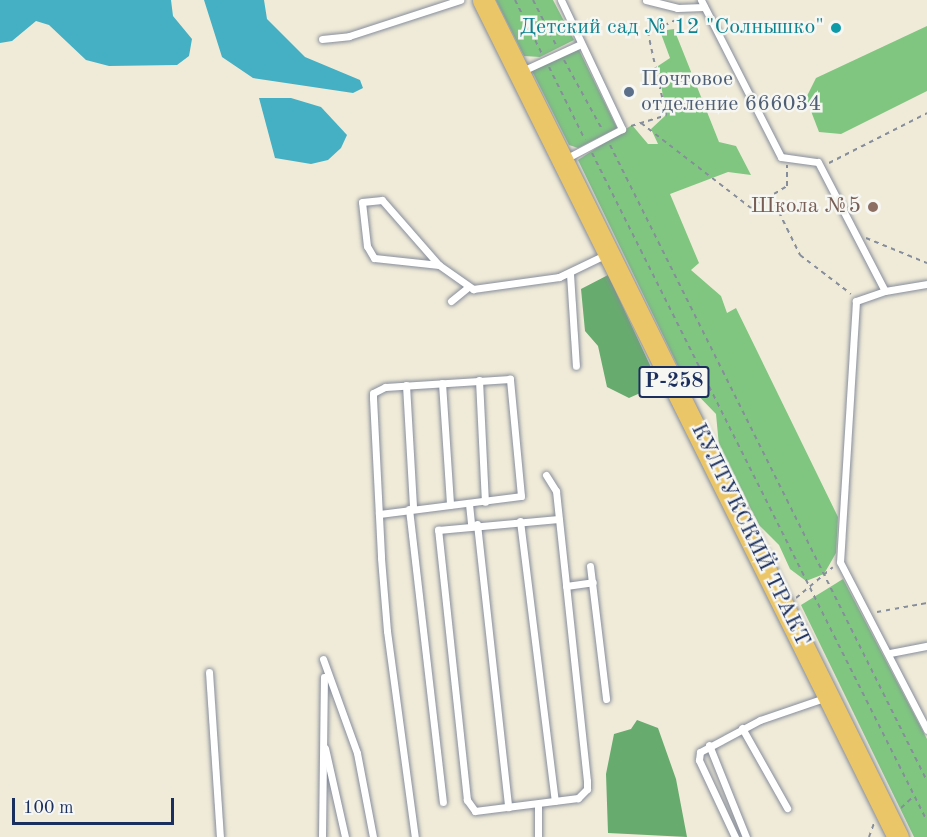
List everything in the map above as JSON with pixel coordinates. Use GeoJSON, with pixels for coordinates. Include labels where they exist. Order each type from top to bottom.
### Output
{"type":"FeatureCollection","features":[{"type":"Feature","properties":{"kind":"main road","name":"КУЛТУКСКИЙ ТРАКТ"},"geometry":{"type":"LineString","coordinates":[[483,0],[830,696],[881,816]]}},
{"type":"Feature","properties":{"kind":"main road","name":"Р-258"},"geometry":{"type":"LineString","coordinates":[[881,816],[899,837]]}},
{"type":"Feature","properties":{"kind":"lane"},"geometry":{"type":"LineString","coordinates":[[322,39],[349,36],[459,0]]}},
{"type":"Feature","properties":{"kind":"lane"},"geometry":{"type":"LineString","coordinates":[[561,0],[622,129],[563,160]]}},
{"type":"Feature","properties":{"kind":"lane"},"geometry":{"type":"LineString","coordinates":[[646,0],[677,8],[702,3],[755,111],[781,156],[812,159],[821,167],[885,291]]}},
{"type":"Feature","properties":{"kind":"lane"},"geometry":{"type":"LineString","coordinates":[[518,73],[581,44]]}},
{"type":"Feature","properties":{"kind":"lane"},"geometry":{"type":"LineString","coordinates":[[439,266],[374,258],[367,246],[362,202],[382,200],[439,266],[468,287],[490,290],[570,274],[610,252]]}},
{"type":"Feature","properties":{"kind":"lane"},"geometry":{"type":"LineString","coordinates":[[570,274],[576,366]]}},
{"type":"Feature","properties":{"kind":"lane"},"geometry":{"type":"LineString","coordinates":[[927,284],[885,291],[858,299],[840,562],[890,653],[927,730]]}},
{"type":"Feature","properties":{"kind":"lane"},"geometry":{"type":"LineString","coordinates":[[451,301],[468,287]]}},
{"type":"Feature","properties":{"kind":"lane"},"geometry":{"type":"LineString","coordinates":[[478,380],[484,502]]}},
{"type":"Feature","properties":{"kind":"lane"},"geometry":{"type":"LineString","coordinates":[[378,514],[411,508],[514,500],[523,491],[512,382],[478,380],[406,385],[374,393],[378,514],[414,837]]}},
{"type":"Feature","properties":{"kind":"lane"},"geometry":{"type":"LineString","coordinates":[[442,383],[450,505]]}},
{"type":"Feature","properties":{"kind":"lane"},"geometry":{"type":"LineString","coordinates":[[406,385],[411,508],[443,802]]}},
{"type":"Feature","properties":{"kind":"lane"},"geometry":{"type":"LineString","coordinates":[[546,475],[555,486],[559,519],[587,789],[583,796],[475,811],[467,800],[437,534],[440,527],[559,519]]}},
{"type":"Feature","properties":{"kind":"lane"},"geometry":{"type":"LineString","coordinates":[[470,504],[508,807]]}},
{"type":"Feature","properties":{"kind":"lane"},"geometry":{"type":"LineString","coordinates":[[520,521],[555,801]]}},
{"type":"Feature","properties":{"kind":"lane"},"geometry":{"type":"LineString","coordinates":[[590,566],[606,699]]}},
{"type":"Feature","properties":{"kind":"lane"},"geometry":{"type":"LineString","coordinates":[[566,586],[592,582]]}},
{"type":"Feature","properties":{"kind":"lane"},"geometry":{"type":"LineString","coordinates":[[890,653],[927,646]]}},
{"type":"Feature","properties":{"kind":"lane"},"geometry":{"type":"LineString","coordinates":[[322,659],[357,753],[373,837]]}},
{"type":"Feature","properties":{"kind":"lane"},"geometry":{"type":"LineString","coordinates":[[322,837],[324,669]]}},
{"type":"Feature","properties":{"kind":"lane"},"geometry":{"type":"LineString","coordinates":[[210,672],[220,837]]}},
{"type":"Feature","properties":{"kind":"lane"},"geometry":{"type":"LineString","coordinates":[[735,837],[699,760],[709,745],[742,728],[830,696]]}},
{"type":"Feature","properties":{"kind":"lane"},"geometry":{"type":"LineString","coordinates":[[742,728],[787,808]]}},
{"type":"Feature","properties":{"kind":"lane"},"geometry":{"type":"LineString","coordinates":[[323,743],[345,837]]}},
{"type":"Feature","properties":{"kind":"lane"},"geometry":{"type":"LineString","coordinates":[[709,745],[746,837]]}},
{"type":"Feature","properties":{"kind":"lane"},"geometry":{"type":"LineString","coordinates":[[538,804],[538,837]]}},
{"type":"Feature","properties":{"kind":"path"},"geometry":{"type":"LineString","coordinates":[[515,0],[807,587],[927,821]]}},
{"type":"Feature","properties":{"kind":"path"},"geometry":{"type":"LineString","coordinates":[[533,0],[606,137],[820,576],[927,781]]}},
{"type":"Feature","properties":{"kind":"path"},"geometry":{"type":"LineString","coordinates":[[622,129],[666,115],[648,33],[702,3]]}},
{"type":"Feature","properties":{"kind":"path"},"geometry":{"type":"LineString","coordinates":[[821,167],[927,113]]}},
{"type":"Feature","properties":{"kind":"path"},"geometry":{"type":"LineString","coordinates":[[641,123],[751,208],[787,186],[787,158]]}},
{"type":"Feature","properties":{"kind":"path"},"geometry":{"type":"LineString","coordinates":[[771,195],[800,255],[858,299]]}},
{"type":"Feature","properties":{"kind":"path"},"geometry":{"type":"LineString","coordinates":[[858,238],[927,263]]}},
{"type":"Feature","properties":{"kind":"path"},"geometry":{"type":"LineString","coordinates":[[794,600],[820,576],[840,562]]}},
{"type":"Feature","properties":{"kind":"path"},"geometry":{"type":"LineString","coordinates":[[868,614],[927,603]]}},
{"type":"Feature","properties":{"kind":"path"},"geometry":{"type":"LineString","coordinates":[[869,837],[881,816]]}},
{"type":"Feature","properties":{"kind":"green space"},"geometry":{"type":"Polygon","coordinates":[[[496,0],[553,0],[574,40],[540,57],[524,56],[496,0]]]}},
{"type":"Feature","properties":{"kind":"green space"},"geometry":{"type":"Polygon","coordinates":[[[927,26],[927,91],[841,134],[819,132],[806,98],[816,78],[927,26]]]}},
{"type":"Feature","properties":{"kind":"green space"},"geometry":{"type":"Polygon","coordinates":[[[674,29],[719,142],[736,146],[751,175],[728,172],[670,194],[699,263],[691,270],[721,296],[727,313],[736,308],[838,517],[836,553],[824,574],[806,581],[790,569],[779,545],[759,525],[719,446],[716,414],[686,383],[578,160],[632,125],[648,144],[658,144],[651,129],[666,115],[658,66],[670,58],[660,31],[674,29]]]}},
{"type":"Feature","properties":{"kind":"green space"},"geometry":{"type":"Polygon","coordinates":[[[578,48],[617,128],[578,148],[569,145],[532,71],[578,48]]]}},
{"type":"Feature","properties":{"kind":"green space"},"geometry":{"type":"Polygon","coordinates":[[[608,275],[656,378],[656,386],[629,398],[607,387],[598,346],[585,331],[581,289],[608,275]]]}},
{"type":"Feature","properties":{"kind":"green space"},"geometry":{"type":"Polygon","coordinates":[[[843,579],[927,739],[927,837],[914,837],[801,605],[843,579]]]}},
{"type":"Feature","properties":{"kind":"green space"},"geometry":{"type":"Polygon","coordinates":[[[637,720],[658,728],[676,779],[687,837],[608,833],[606,774],[614,734],[631,729],[637,720]]]}},
{"type":"Feature","properties":{"kind":"water"},"geometry":{"type":"Polygon","coordinates":[[[0,0],[171,0],[173,16],[192,39],[189,56],[177,65],[109,66],[86,60],[49,25],[36,21],[12,41],[0,43],[0,0]]]}},
{"type":"Feature","properties":{"kind":"water"},"geometry":{"type":"Polygon","coordinates":[[[204,0],[264,0],[267,19],[305,57],[360,80],[363,88],[353,93],[253,78],[222,57],[204,0]]]}},
{"type":"Feature","properties":{"kind":"water"},"geometry":{"type":"Polygon","coordinates":[[[259,98],[291,98],[321,107],[347,135],[341,148],[328,160],[311,164],[275,158],[259,98]]]}},
{"type":"Feature","properties":{"kind":"place","name":"Детский сад № 12 \"Солнышко\""},"geometry":{"type":"Point","coordinates":[836,28]}},
{"type":"Feature","properties":{"kind":"place","name":"Почтовое отделение 666034"},"geometry":{"type":"Point","coordinates":[629,92]}},
{"type":"Feature","properties":{"kind":"place","name":"Школа №5"},"geometry":{"type":"Point","coordinates":[873,207]}}]}
